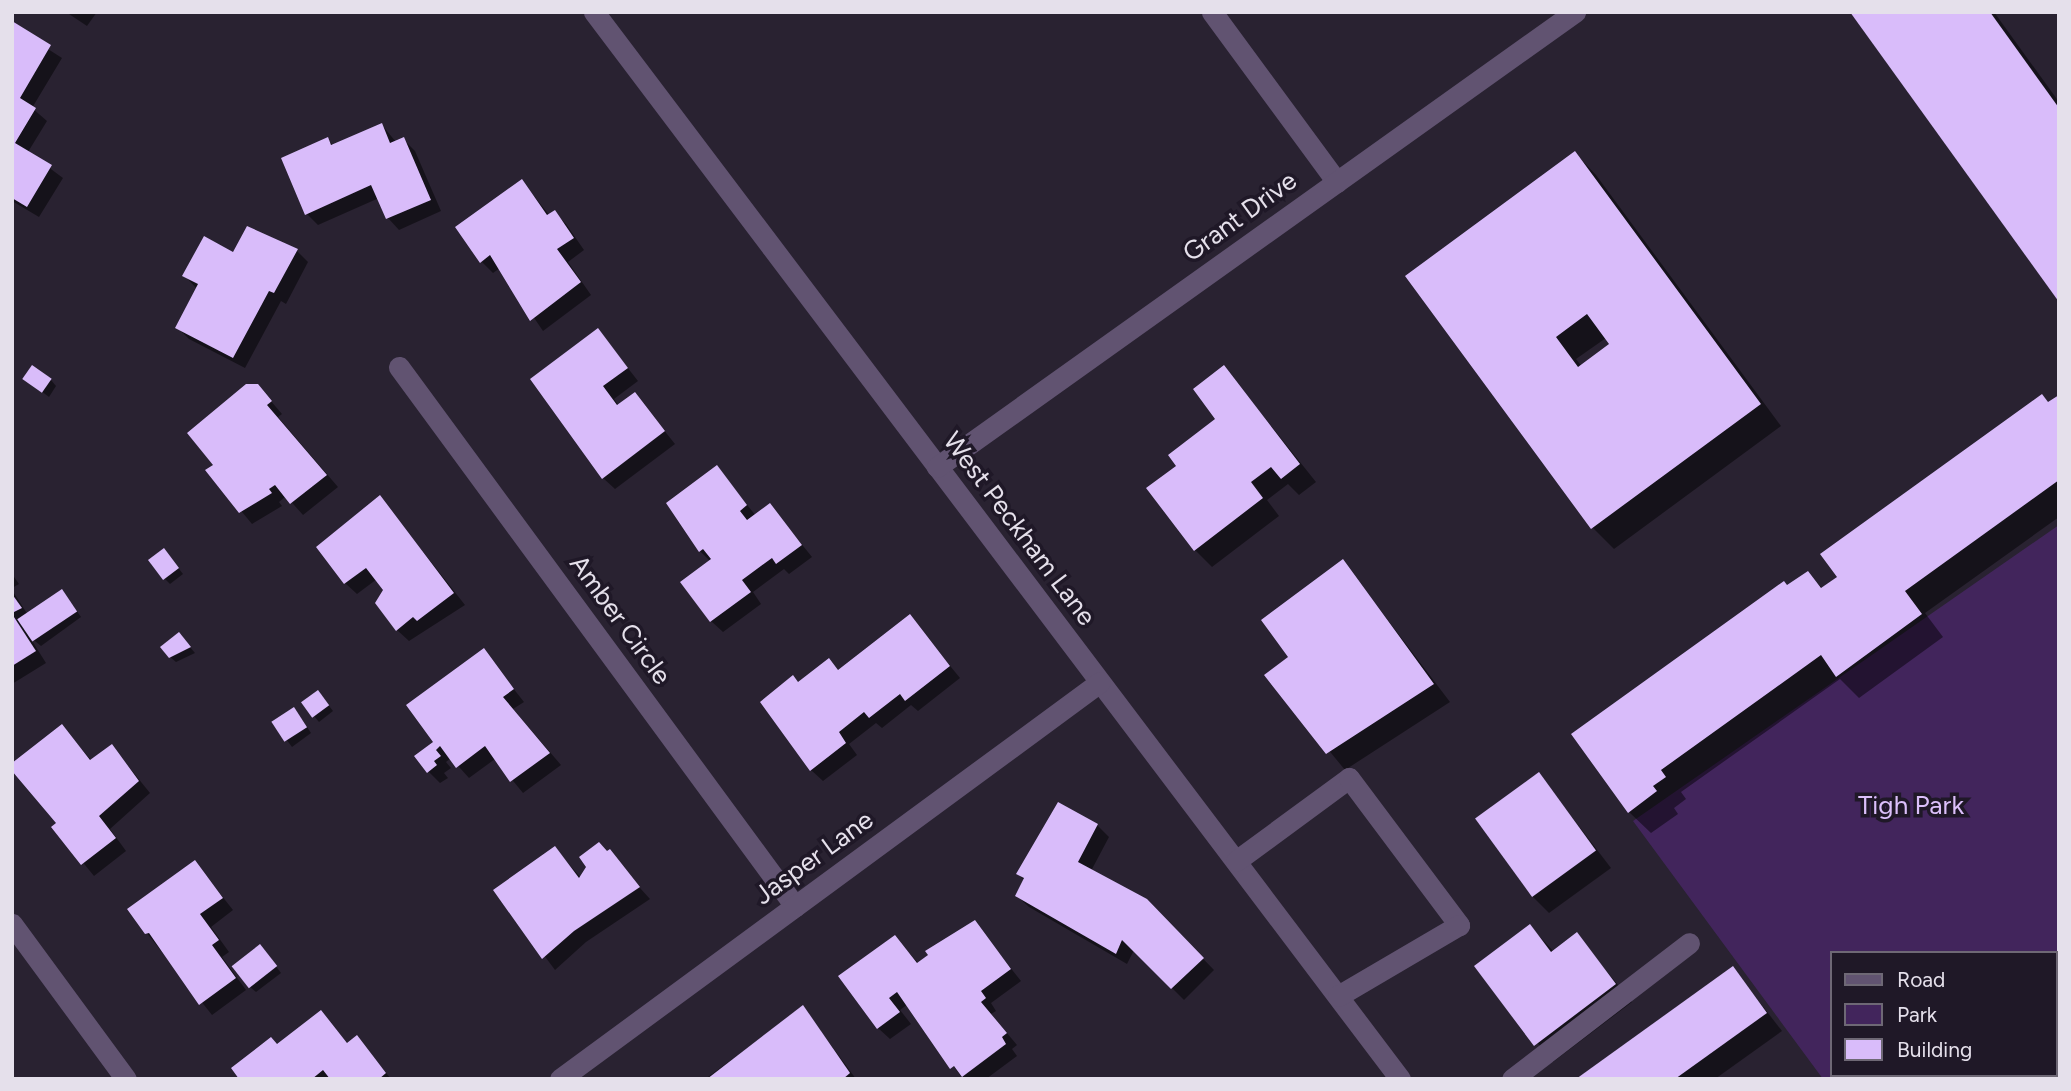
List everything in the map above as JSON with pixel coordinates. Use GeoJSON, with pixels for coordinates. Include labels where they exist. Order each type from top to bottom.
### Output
{"type":"FeatureCollection","features":[{"type":"Feature","properties":{"kind":"street","name":"West Peckham Lane"},"geometry":{"type":"LineString","coordinates":[[594,12],[1400,1079]]}},
{"type":"Feature","properties":{"kind":"street"},"geometry":{"type":"LineString","coordinates":[[1212,12],[1337,182]]}},
{"type":"Feature","properties":{"kind":"street","name":"Grant Drive"},"geometry":{"type":"LineString","coordinates":[[937,467],[1575,12]]}},
{"type":"Feature","properties":{"kind":"street","name":"Amber Circle"},"geometry":{"type":"LineString","coordinates":[[399,367],[795,906]]}},
{"type":"Feature","properties":{"kind":"street","name":"Jasper Lane"},"geometry":{"type":"LineString","coordinates":[[561,1079],[1100,682]]}},
{"type":"Feature","properties":{"kind":"street"},"geometry":{"type":"LineString","coordinates":[[1236,861],[1349,778],[1460,925],[1338,996]]}},
{"type":"Feature","properties":{"kind":"street"},"geometry":{"type":"LineString","coordinates":[[12,924],[126,1079]]}},
{"type":"Feature","properties":{"kind":"street"},"geometry":{"type":"LineString","coordinates":[[1512,1079],[1689,943]]}},
{"type":"Feature","properties":{"kind":"green space","name":"Tigh Park"},"geometry":{"type":"Polygon","coordinates":[[[2059,525],[2059,1079],[1823,1079],[1633,821],[2059,525]]]}},
{"type":"Feature","properties":{"kind":"building"},"geometry":{"type":"Polygon","coordinates":[[[1850,12],[1990,12],[2059,108],[2059,302],[1850,12]]]}},
{"type":"Feature","properties":{"kind":"building"},"geometry":{"type":"Polygon","coordinates":[[[12,21],[51,45],[20,98],[36,108],[15,143],[52,165],[27,207],[12,198],[12,21]]]}},
{"type":"Feature","properties":{"kind":"building"},"geometry":{"type":"Polygon","coordinates":[[[382,123],[390,143],[404,137],[431,200],[386,219],[371,185],[305,215],[281,158],[328,137],[331,145],[382,123]]]}},
{"type":"Feature","properties":{"kind":"building"},"geometry":{"type":"Polygon","coordinates":[[[1575,151],[1761,404],[1591,529],[1405,276],[1575,151]],[[1587,314],[1556,337],[1578,367],[1609,344],[1587,314]]]}},
{"type":"Feature","properties":{"kind":"building"},"geometry":{"type":"Polygon","coordinates":[[[522,179],[547,215],[555,210],[574,238],[557,249],[581,282],[530,321],[490,255],[480,263],[455,227],[522,179]]]}},
{"type":"Feature","properties":{"kind":"building"},"geometry":{"type":"Polygon","coordinates":[[[247,226],[298,249],[274,293],[269,291],[233,358],[175,328],[198,284],[182,276],[204,236],[233,252],[247,226]]]}},
{"type":"Feature","properties":{"kind":"building"},"geometry":{"type":"Polygon","coordinates":[[[598,328],[628,368],[603,386],[617,405],[635,392],[665,431],[602,479],[530,379],[598,328]]]}},
{"type":"Feature","properties":{"kind":"building"},"geometry":{"type":"Polygon","coordinates":[[[32,365],[52,379],[42,393],[22,379],[32,365]]]}},
{"type":"Feature","properties":{"kind":"building"},"geometry":{"type":"Polygon","coordinates":[[[1224,365],[1300,464],[1281,479],[1271,467],[1251,482],[1263,498],[1194,551],[1146,488],[1176,466],[1168,455],[1215,419],[1193,389],[1224,365]]]}},
{"type":"Feature","properties":{"kind":"building"},"geometry":{"type":"Polygon","coordinates":[[[246,384],[258,384],[272,401],[267,405],[327,475],[290,504],[275,485],[269,489],[272,493],[239,513],[205,470],[213,465],[187,433],[246,384]]]}},
{"type":"Feature","properties":{"kind":"building"},"geometry":{"type":"Polygon","coordinates":[[[2042,394],[2048,402],[2059,395],[2059,480],[1905,591],[1922,614],[1836,677],[1821,655],[1661,770],[1666,777],[1653,786],[1657,791],[1628,813],[1571,734],[1784,581],[1787,585],[1808,571],[1821,588],[1837,577],[1820,554],[2042,394]]]}},
{"type":"Feature","properties":{"kind":"building"},"geometry":{"type":"Polygon","coordinates":[[[717,465],[747,505],[740,511],[747,520],[770,503],[802,545],[776,564],[772,558],[742,580],[751,592],[710,622],[680,582],[711,559],[703,549],[699,552],[666,503],[717,465]]]}},
{"type":"Feature","properties":{"kind":"building"},"geometry":{"type":"Polygon","coordinates":[[[380,495],[454,593],[417,621],[413,617],[396,631],[375,603],[383,590],[366,568],[344,584],[316,547],[380,495]]]}},
{"type":"Feature","properties":{"kind":"building"},"geometry":{"type":"Polygon","coordinates":[[[164,548],[179,568],[163,580],[148,560],[164,548]]]}},
{"type":"Feature","properties":{"kind":"building"},"geometry":{"type":"Polygon","coordinates":[[[1343,559],[1434,684],[1326,754],[1264,675],[1288,657],[1261,620],[1343,559]]]}},
{"type":"Feature","properties":{"kind":"building"},"geometry":{"type":"Polygon","coordinates":[[[62,589],[77,611],[32,642],[17,619],[62,589]]]}},
{"type":"Feature","properties":{"kind":"building"},"geometry":{"type":"Polygon","coordinates":[[[12,594],[22,608],[12,613],[12,594]]]}},
{"type":"Feature","properties":{"kind":"building"},"geometry":{"type":"Polygon","coordinates":[[[12,614],[36,651],[12,666],[12,614]]]}},
{"type":"Feature","properties":{"kind":"building"},"geometry":{"type":"Polygon","coordinates":[[[910,614],[950,666],[905,701],[900,694],[869,718],[864,712],[839,732],[846,743],[810,771],[760,702],[793,675],[798,682],[829,658],[838,670],[910,614]]]}},
{"type":"Feature","properties":{"kind":"building"},"geometry":{"type":"Polygon","coordinates":[[[179,632],[191,647],[169,658],[160,647],[179,632]]]}},
{"type":"Feature","properties":{"kind":"building"},"geometry":{"type":"Polygon","coordinates":[[[484,648],[514,689],[503,697],[550,753],[510,782],[485,746],[456,768],[440,746],[436,750],[441,756],[434,761],[437,765],[427,773],[414,756],[433,742],[406,705],[484,648]]]}},
{"type":"Feature","properties":{"kind":"building"},"geometry":{"type":"Polygon","coordinates":[[[318,690],[329,705],[312,718],[301,702],[318,690]]]}},
{"type":"Feature","properties":{"kind":"building"},"geometry":{"type":"Polygon","coordinates":[[[294,707],[307,727],[284,742],[271,722],[294,707]]]}},
{"type":"Feature","properties":{"kind":"building"},"geometry":{"type":"Polygon","coordinates":[[[62,724],[90,760],[112,744],[139,781],[99,816],[116,838],[81,865],[51,827],[56,823],[12,771],[12,763],[62,724]]]}},
{"type":"Feature","properties":{"kind":"building"},"geometry":{"type":"Polygon","coordinates":[[[1539,772],[1596,850],[1532,897],[1475,818],[1539,772]]]}},
{"type":"Feature","properties":{"kind":"building"},"geometry":{"type":"Polygon","coordinates":[[[1058,802],[1098,824],[1078,862],[1147,899],[1204,958],[1171,989],[1122,940],[1116,954],[1015,896],[1024,878],[1016,874],[1058,802]]]}},
{"type":"Feature","properties":{"kind":"building"},"geometry":{"type":"Polygon","coordinates":[[[599,842],[607,851],[610,849],[640,887],[574,931],[542,959],[493,890],[555,846],[579,878],[586,867],[579,857],[599,842]]]}},
{"type":"Feature","properties":{"kind":"building"},"geometry":{"type":"Polygon","coordinates":[[[195,860],[223,898],[200,914],[219,940],[212,945],[236,978],[199,1005],[149,933],[145,934],[127,909],[195,860]]]}},
{"type":"Feature","properties":{"kind":"building"},"geometry":{"type":"Polygon","coordinates":[[[975,920],[1011,969],[981,991],[986,998],[981,1002],[1007,1033],[1002,1037],[1006,1044],[962,1077],[954,1066],[950,1069],[897,992],[889,998],[900,1012],[877,1029],[838,976],[895,935],[917,963],[928,955],[925,951],[975,920]]]}},
{"type":"Feature","properties":{"kind":"building"},"geometry":{"type":"Polygon","coordinates":[[[1530,924],[1551,952],[1577,932],[1616,984],[1534,1046],[1474,966],[1530,924]]]}},
{"type":"Feature","properties":{"kind":"building"},"geometry":{"type":"Polygon","coordinates":[[[260,944],[277,966],[249,988],[232,966],[260,944]]]}},
{"type":"Feature","properties":{"kind":"building"},"geometry":{"type":"Polygon","coordinates":[[[1733,966],[1767,1013],[1675,1079],[1576,1079],[1733,966]]]}},
{"type":"Feature","properties":{"kind":"building"},"geometry":{"type":"Polygon","coordinates":[[[803,1005],[850,1073],[843,1079],[707,1079],[803,1005]]]}},
{"type":"Feature","properties":{"kind":"building"},"geometry":{"type":"Polygon","coordinates":[[[321,1010],[347,1043],[357,1035],[386,1073],[379,1079],[330,1079],[323,1070],[312,1079],[239,1079],[231,1068],[271,1037],[277,1044],[321,1010]]]}}]}
